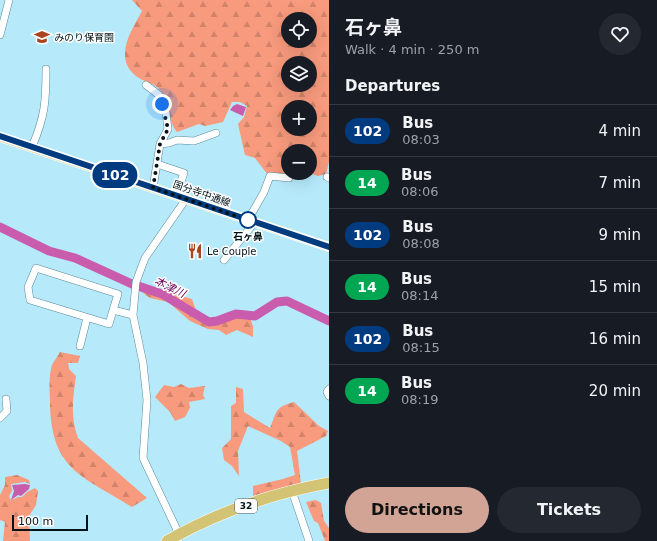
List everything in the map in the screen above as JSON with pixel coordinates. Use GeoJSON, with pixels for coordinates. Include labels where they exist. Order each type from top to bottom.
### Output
{"type":"FeatureCollection","features":[{"type":"Feature","properties":{"kind":"highway","name":"32"},"geometry":{"type":"LineString","coordinates":[[167,541],[180,539],[293,495],[329,483]]}},
{"type":"Feature","properties":{"kind":"highway","name":"32"},"geometry":{"type":"LineString","coordinates":[[293,495],[329,491]]}},
{"type":"Feature","properties":{"kind":"main road","name":"国分寺中通線"},"geometry":{"type":"LineString","coordinates":[[0,136],[329,247]]}},
{"type":"Feature","properties":{"kind":"street"},"geometry":{"type":"LineString","coordinates":[[0,35],[2,16],[9,0]]}},
{"type":"Feature","properties":{"kind":"street"},"geometry":{"type":"LineString","coordinates":[[32,147],[41,127],[46,101],[46,69]]}},
{"type":"Feature","properties":{"kind":"street"},"geometry":{"type":"LineString","coordinates":[[146,85],[159,95],[166,112],[168,129],[160,144],[153,188]]}},
{"type":"Feature","properties":{"kind":"street"},"geometry":{"type":"LineString","coordinates":[[160,144],[177,140],[194,141],[216,133]]}},
{"type":"Feature","properties":{"kind":"street"},"geometry":{"type":"LineString","coordinates":[[157,164],[184,173],[176,196]]}},
{"type":"Feature","properties":{"kind":"street"},"geometry":{"type":"LineString","coordinates":[[224,260],[252,221],[270,176],[281,177]]}},
{"type":"Feature","properties":{"kind":"street"},"geometry":{"type":"LineString","coordinates":[[180,539],[143,458],[147,400],[143,363],[132,315],[135,285],[145,258],[186,199]]}},
{"type":"Feature","properties":{"kind":"street"},"geometry":{"type":"LineString","coordinates":[[36,268],[118,294],[113,310],[109,324],[30,300],[28,287],[36,268]]}},
{"type":"Feature","properties":{"kind":"street"},"geometry":{"type":"LineString","coordinates":[[113,310],[132,315]]}},
{"type":"Feature","properties":{"kind":"street"},"geometry":{"type":"LineString","coordinates":[[80,346],[87,318]]}},
{"type":"Feature","properties":{"kind":"street"},"geometry":{"type":"LineString","coordinates":[[329,389],[327,392],[329,396]]}},
{"type":"Feature","properties":{"kind":"street"},"geometry":{"type":"LineString","coordinates":[[0,418],[7,411],[6,399]]}},
{"type":"Feature","properties":{"kind":"street"},"geometry":{"type":"LineString","coordinates":[[293,495],[309,541]]}},
{"type":"Feature","properties":{"kind":"green space"},"geometry":{"type":"Polygon","coordinates":[[[132,0],[329,0],[329,162],[326,174],[317,176],[317,144],[281,144],[281,175],[268,175],[255,158],[245,155],[238,124],[244,117],[247,106],[240,102],[232,102],[223,122],[205,126],[199,124],[177,132],[160,90],[156,86],[139,78],[131,71],[126,63],[126,46],[142,11],[132,0]]]}},
{"type":"Feature","properties":{"kind":"green space"},"geometry":{"type":"Polygon","coordinates":[[[168,287],[174,294],[192,299],[199,319],[206,322],[218,322],[242,317],[250,318],[253,326],[253,337],[237,330],[226,335],[219,330],[208,329],[190,321],[168,302],[150,298],[143,293],[146,290],[158,295],[168,287]]]}},
{"type":"Feature","properties":{"kind":"green space"},"geometry":{"type":"Polygon","coordinates":[[[60,352],[80,356],[78,363],[68,363],[69,369],[76,376],[73,399],[73,415],[75,430],[78,438],[147,498],[132,507],[85,479],[73,469],[64,458],[57,444],[52,427],[50,380],[52,365],[60,352]]]}},
{"type":"Feature","properties":{"kind":"green space"},"geometry":{"type":"Polygon","coordinates":[[[181,384],[189,388],[205,386],[203,395],[205,399],[189,402],[190,408],[185,417],[175,421],[170,412],[155,397],[164,385],[174,387],[181,384]]]}},
{"type":"Feature","properties":{"kind":"green space"},"geometry":{"type":"Polygon","coordinates":[[[236,387],[243,389],[244,412],[270,428],[279,408],[294,402],[319,426],[328,431],[326,436],[297,451],[301,483],[253,496],[253,486],[295,475],[290,447],[281,441],[248,426],[238,451],[239,476],[232,466],[224,460],[222,448],[231,439],[231,406],[236,403],[236,387]]]}},
{"type":"Feature","properties":{"kind":"green space"},"geometry":{"type":"Polygon","coordinates":[[[17,475],[29,480],[30,484],[25,482],[11,484],[12,491],[9,496],[11,500],[22,497],[27,492],[35,488],[38,491],[36,505],[29,516],[30,541],[3,541],[5,522],[0,520],[0,495],[5,485],[5,477],[17,475]]]}},
{"type":"Feature","properties":{"kind":"green space"},"geometry":{"type":"Polygon","coordinates":[[[316,500],[321,503],[324,521],[329,528],[329,541],[325,541],[318,523],[314,521],[306,502],[316,500]]]}},
{"type":"Feature","properties":{"kind":"shaded area"},"geometry":{"type":"Polygon","coordinates":[[[237,104],[246,107],[243,116],[230,110],[237,104]]]}},
{"type":"Feature","properties":{"kind":"shaded area"},"geometry":{"type":"Polygon","coordinates":[[[12,485],[30,485],[29,489],[21,496],[18,495],[11,500],[14,491],[12,485]]]}},
{"type":"Feature","properties":{"kind":"waterway","name":"本津川"},"geometry":{"type":"LineString","coordinates":[[0,227],[49,251],[75,258],[132,284],[162,294],[209,322],[217,321],[236,314],[255,316],[277,302],[287,301],[329,321]]}},
{"type":"Feature","properties":{"kind":"bus line","name":"102"},"geometry":{"type":"LineString","coordinates":[[0,136],[329,247]]}},
{"type":"Feature","properties":{"kind":"place","name":"みのり保育園"},"geometry":{"type":"Point","coordinates":[42,37]}},
{"type":"Feature","properties":{"kind":"place","name":"石ヶ鼻"},"geometry":{"type":"Point","coordinates":[248,220]}},
{"type":"Feature","properties":{"kind":"place","name":"Le Couple"},"geometry":{"type":"Point","coordinates":[195,251]}},
{"type":"Feature","properties":{"kind":"route"},"geometry":{"type":"LineString","coordinates":[[162,104],[166,112],[168,129],[160,144],[153,188],[248,220]]}}]}
